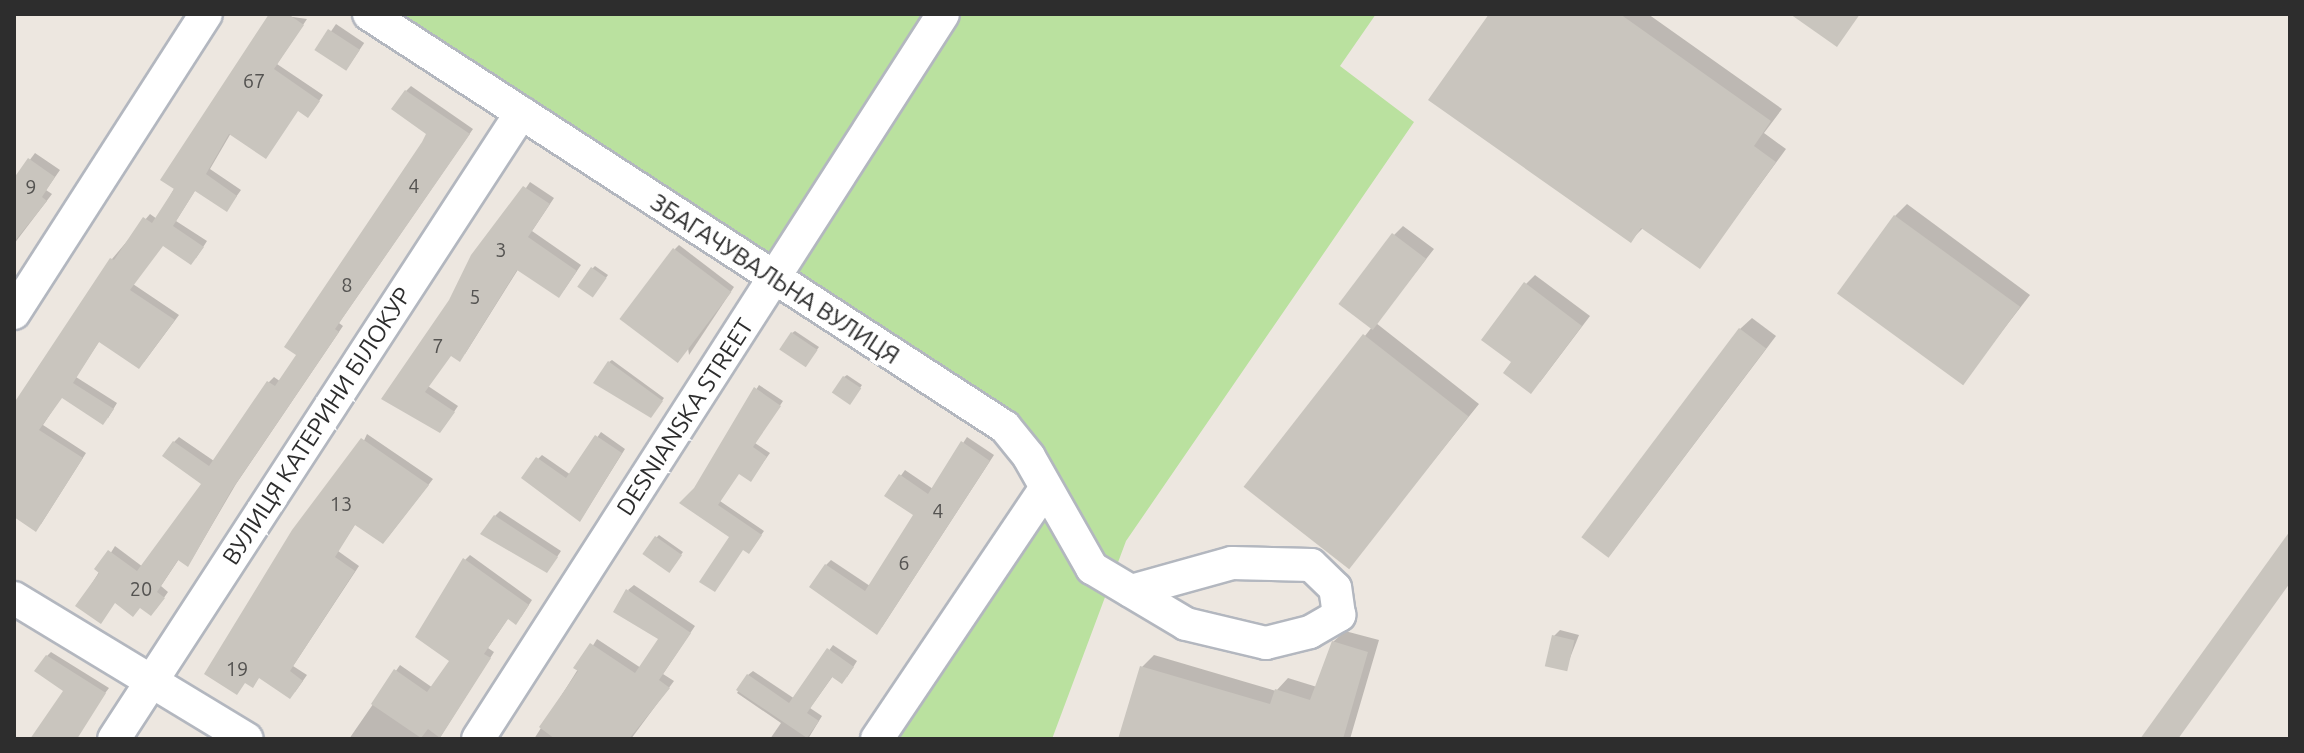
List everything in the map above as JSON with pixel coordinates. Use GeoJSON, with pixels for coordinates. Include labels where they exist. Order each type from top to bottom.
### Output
{"type":"FeatureCollection","features":[{"type":"Feature","properties":{"kind":"street"},"geometry":{"type":"LineString","coordinates":[[14,313],[206,14]]}},
{"type":"Feature","properties":{"kind":"street","name":"ЗБАГАЧУВАЛЬНА ВУЛИЦЯ"},"geometry":{"type":"LineString","coordinates":[[369,14],[1005,427],[1092,568],[1186,624],[1266,643],[1310,632],[1339,615],[1335,588],[1311,565],[1232,563],[1131,591]]}},
{"type":"Feature","properties":{"kind":"street","name":"DESNIANSKA STREET"},"geometry":{"type":"LineString","coordinates":[[478,739],[943,14]]}},
{"type":"Feature","properties":{"kind":"street","name":"ВУЛИЦЯ КАТЕРИНИ БІЛОКУР"},"geometry":{"type":"LineString","coordinates":[[114,739],[521,113]]}},
{"type":"Feature","properties":{"kind":"street"},"geometry":{"type":"LineString","coordinates":[[877,739],[1045,489]]}},
{"type":"Feature","properties":{"kind":"street"},"geometry":{"type":"LineString","coordinates":[[14,598],[247,739]]}},
{"type":"Feature","properties":{"kind":"green space"},"geometry":{"type":"Polygon","coordinates":[[[369,14],[1376,14],[1340,66],[1414,122],[1126,541],[1052,739],[877,739],[1045,489],[1029,457],[369,14]]]}},
{"type":"Feature","properties":{"kind":"building"},"geometry":{"type":"Polygon","coordinates":[[[269,14],[288,14],[304,25],[274,69],[320,101],[308,118],[298,111],[266,159],[229,134],[206,174],[237,196],[227,212],[195,191],[173,226],[204,247],[191,265],[163,246],[130,290],[175,320],[139,369],[99,342],[73,383],[114,409],[103,425],[62,398],[39,430],[83,458],[36,532],[14,517],[14,403],[110,258],[114,260],[143,217],[152,223],[174,189],[160,180],[269,14]]]}},
{"type":"Feature","properties":{"kind":"building"},"geometry":{"type":"Polygon","coordinates":[[[1489,14],[1620,14],[1771,121],[1754,146],[1776,162],[1700,269],[1641,228],[1631,243],[1428,100],[1489,14]]]}},
{"type":"Feature","properties":{"kind":"building"},"geometry":{"type":"Polygon","coordinates":[[[1790,14],[1860,14],[1837,47],[1790,14]]]}},
{"type":"Feature","properties":{"kind":"building"},"geometry":{"type":"Polygon","coordinates":[[[328,29],[360,50],[346,71],[314,50],[328,29]]]}},
{"type":"Feature","properties":{"kind":"building"},"geometry":{"type":"Polygon","coordinates":[[[405,90],[470,134],[335,329],[339,332],[231,491],[188,567],[178,560],[157,592],[165,598],[151,616],[140,608],[133,617],[115,603],[101,624],[75,606],[99,573],[94,569],[108,550],[137,571],[201,484],[162,456],[173,441],[209,466],[267,381],[275,386],[296,355],[284,347],[422,142],[426,134],[391,109],[405,90]]]}},
{"type":"Feature","properties":{"kind":"building"},"geometry":{"type":"Polygon","coordinates":[[[28,158],[55,177],[42,197],[47,201],[14,242],[14,178],[28,158]]]}},
{"type":"Feature","properties":{"kind":"building"},"geometry":{"type":"Polygon","coordinates":[[[523,186],[550,204],[528,237],[577,271],[559,298],[517,270],[460,362],[451,356],[425,392],[455,412],[440,433],[381,399],[449,300],[471,255],[523,186]]]}},
{"type":"Feature","properties":{"kind":"building"},"geometry":{"type":"Polygon","coordinates":[[[1894,215],[2020,307],[1963,385],[1837,293],[1894,215]]]}},
{"type":"Feature","properties":{"kind":"building"},"geometry":{"type":"Polygon","coordinates":[[[1392,233],[1426,259],[1373,330],[1338,304],[1392,233]]]}},
{"type":"Feature","properties":{"kind":"building"},"geometry":{"type":"Polygon","coordinates":[[[673,248],[731,292],[678,363],[619,319],[673,248]]]}},
{"type":"Feature","properties":{"kind":"building"},"geometry":{"type":"Polygon","coordinates":[[[591,267],[607,278],[593,298],[577,287],[591,267]]]}},
{"type":"Feature","properties":{"kind":"building"},"geometry":{"type":"Polygon","coordinates":[[[1524,282],[1582,326],[1531,394],[1503,373],[1511,362],[1481,340],[1524,282]]]}},
{"type":"Feature","properties":{"kind":"building"},"geometry":{"type":"Polygon","coordinates":[[[1739,328],[1766,348],[1608,558],[1581,537],[1739,328]]]}},
{"type":"Feature","properties":{"kind":"building"},"geometry":{"type":"Polygon","coordinates":[[[791,332],[818,350],[806,367],[779,349],[791,332]]]}},
{"type":"Feature","properties":{"kind":"building"},"geometry":{"type":"Polygon","coordinates":[[[1363,334],[1469,416],[1349,569],[1244,487],[1363,334]]]}},
{"type":"Feature","properties":{"kind":"building"},"geometry":{"type":"Polygon","coordinates":[[[608,361],[663,401],[651,418],[593,383],[608,361]]]}},
{"type":"Feature","properties":{"kind":"building"},"geometry":{"type":"Polygon","coordinates":[[[843,376],[861,388],[850,405],[832,393],[843,376]]]}},
{"type":"Feature","properties":{"kind":"building"},"geometry":{"type":"Polygon","coordinates":[[[754,387],[781,406],[753,447],[767,457],[751,482],[739,474],[718,505],[762,535],[749,554],[743,550],[715,592],[699,582],[729,537],[679,503],[694,488],[754,387]]]}},
{"type":"Feature","properties":{"kind":"building"},"geometry":{"type":"Polygon","coordinates":[[[595,435],[622,453],[580,522],[521,478],[536,457],[566,478],[595,435]]]}},
{"type":"Feature","properties":{"kind":"building"},"geometry":{"type":"Polygon","coordinates":[[[361,438],[429,485],[383,544],[355,525],[335,557],[355,571],[290,671],[303,681],[290,699],[259,678],[253,688],[245,683],[237,695],[204,674],[292,530],[361,438]]]}},
{"type":"Feature","properties":{"kind":"building"},"geometry":{"type":"Polygon","coordinates":[[[961,441],[990,461],[877,635],[809,587],[825,564],[865,591],[913,515],[884,496],[899,474],[928,494],[961,441]]]}},
{"type":"Feature","properties":{"kind":"building"},"geometry":{"type":"Polygon","coordinates":[[[494,515],[558,557],[547,573],[480,534],[494,515]]]}},
{"type":"Feature","properties":{"kind":"building"},"geometry":{"type":"Polygon","coordinates":[[[2290,531],[2290,583],[2178,739],[2140,739],[2290,531]]]}},
{"type":"Feature","properties":{"kind":"building"},"geometry":{"type":"Polygon","coordinates":[[[655,536],[682,555],[669,573],[642,554],[655,536]]]}},
{"type":"Feature","properties":{"kind":"building"},"geometry":{"type":"Polygon","coordinates":[[[463,558],[529,605],[516,625],[508,619],[484,654],[491,658],[440,738],[428,729],[421,738],[371,704],[394,669],[427,692],[449,661],[415,637],[463,558]]]}},
{"type":"Feature","properties":{"kind":"building"},"geometry":{"type":"Polygon","coordinates":[[[626,589],[691,633],[659,680],[670,688],[629,739],[555,739],[539,727],[578,671],[573,668],[590,643],[635,673],[658,639],[613,612],[626,589]]]}},
{"type":"Feature","properties":{"kind":"building"},"geometry":{"type":"Polygon","coordinates":[[[1552,635],[1574,640],[1567,671],[1545,666],[1552,635]]]}},
{"type":"Feature","properties":{"kind":"building"},"geometry":{"type":"Polygon","coordinates":[[[1332,641],[1368,652],[1343,739],[1118,739],[1140,666],[1270,704],[1275,689],[1310,700],[1332,641]]]}},
{"type":"Feature","properties":{"kind":"building"},"geometry":{"type":"Polygon","coordinates":[[[827,648],[854,667],[842,684],[832,677],[807,713],[819,721],[807,738],[736,690],[747,674],[789,703],[827,648]]]}},
{"type":"Feature","properties":{"kind":"building"},"geometry":{"type":"Polygon","coordinates":[[[46,655],[106,693],[77,739],[30,739],[63,691],[34,671],[46,655]]]}}]}
